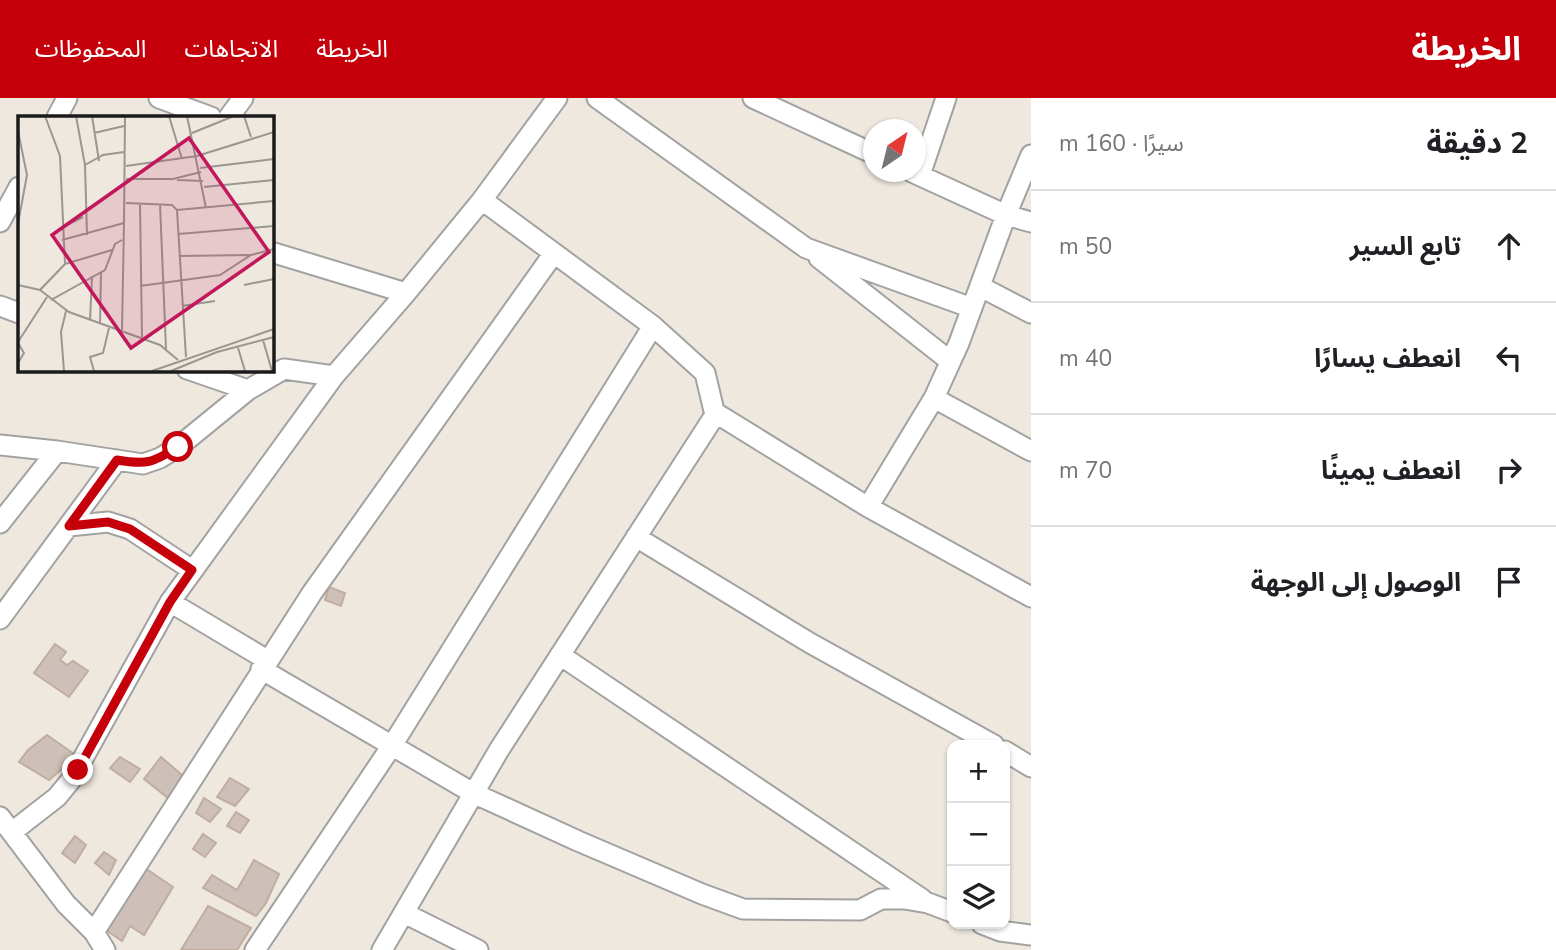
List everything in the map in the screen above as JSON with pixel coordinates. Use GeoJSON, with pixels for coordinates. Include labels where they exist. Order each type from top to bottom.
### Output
{"type":"FeatureCollection","features":[{"type":"Feature","properties":{"kind":"street"},"geometry":{"type":"LineString","coordinates":[[58,116],[68,98]]}},
{"type":"Feature","properties":{"kind":"street"},"geometry":{"type":"LineString","coordinates":[[159,98],[208,116]]}},
{"type":"Feature","properties":{"kind":"street"},"geometry":{"type":"LineString","coordinates":[[230,116],[243,98]]}},
{"type":"Feature","properties":{"kind":"street"},"geometry":{"type":"LineString","coordinates":[[12,832],[57,797],[71,780],[170,602],[192,570],[334,376],[482,200],[557,98]]}},
{"type":"Feature","properties":{"kind":"street"},"geometry":{"type":"LineString","coordinates":[[597,98],[806,248],[950,361]]}},
{"type":"Feature","properties":{"kind":"street"},"geometry":{"type":"LineString","coordinates":[[753,98],[863,149]]}},
{"type":"Feature","properties":{"kind":"street"},"geometry":{"type":"LineString","coordinates":[[926,149],[946,98]]}},
{"type":"Feature","properties":{"kind":"street"},"geometry":{"type":"LineString","coordinates":[[869,507],[934,398],[981,287],[1006,215],[1031,155]]}},
{"type":"Feature","properties":{"kind":"street"},"geometry":{"type":"LineString","coordinates":[[926,179],[1006,215],[1031,222]]}},
{"type":"Feature","properties":{"kind":"street"},"geometry":{"type":"LineString","coordinates":[[0,222],[18,189]]}},
{"type":"Feature","properties":{"kind":"street"},"geometry":{"type":"LineString","coordinates":[[383,950],[474,793],[715,415],[705,373],[653,326],[482,200]]}},
{"type":"Feature","properties":{"kind":"street"},"geometry":{"type":"LineString","coordinates":[[806,248],[972,308]]}},
{"type":"Feature","properties":{"kind":"street"},"geometry":{"type":"LineString","coordinates":[[273,253],[406,293]]}},
{"type":"Feature","properties":{"kind":"street"},"geometry":{"type":"LineString","coordinates":[[94,932],[312,593],[554,253]]}},
{"type":"Feature","properties":{"kind":"street"},"geometry":{"type":"LineString","coordinates":[[981,287],[1031,313]]}},
{"type":"Feature","properties":{"kind":"street"},"geometry":{"type":"LineString","coordinates":[[0,306],[18,313]]}},
{"type":"Feature","properties":{"kind":"street"},"geometry":{"type":"LineString","coordinates":[[255,950],[393,744],[653,326]]}},
{"type":"Feature","properties":{"kind":"street"},"geometry":{"type":"LineString","coordinates":[[0,445],[57,450],[143,464],[178,447],[248,390],[284,369],[334,376]]}},
{"type":"Feature","properties":{"kind":"street"},"geometry":{"type":"LineString","coordinates":[[193,371],[248,390]]}},
{"type":"Feature","properties":{"kind":"street"},"geometry":{"type":"LineString","coordinates":[[934,398],[1031,451]]}},
{"type":"Feature","properties":{"kind":"street"},"geometry":{"type":"LineString","coordinates":[[715,415],[869,507],[1031,597]]}},
{"type":"Feature","properties":{"kind":"street"},"geometry":{"type":"LineString","coordinates":[[0,523],[57,450]]}},
{"type":"Feature","properties":{"kind":"street"},"geometry":{"type":"LineString","coordinates":[[0,619],[117,460]]}},
{"type":"Feature","properties":{"kind":"street"},"geometry":{"type":"LineString","coordinates":[[69,526],[108,522],[130,529],[192,570]]}},
{"type":"Feature","properties":{"kind":"street"},"geometry":{"type":"LineString","coordinates":[[636,537],[810,643],[985,740]]}},
{"type":"Feature","properties":{"kind":"street"},"geometry":{"type":"LineString","coordinates":[[170,602],[264,665],[474,793],[646,871],[743,908],[860,910],[881,899],[928,903]]}},
{"type":"Feature","properties":{"kind":"street"},"geometry":{"type":"LineString","coordinates":[[561,655],[928,903],[947,910]]}},
{"type":"Feature","properties":{"kind":"street"},"geometry":{"type":"LineString","coordinates":[[1010,754],[1031,767]]}},
{"type":"Feature","properties":{"kind":"street"},"geometry":{"type":"LineString","coordinates":[[0,817],[66,904],[94,932],[105,950]]}},
{"type":"Feature","properties":{"kind":"street"},"geometry":{"type":"LineString","coordinates":[[404,913],[478,950]]}},
{"type":"Feature","properties":{"kind":"street"},"geometry":{"type":"LineString","coordinates":[[995,929],[1031,935]]}},
{"type":"Feature","properties":{"kind":"building"},"geometry":{"type":"Polygon","coordinates":[[[329,587],[345,593],[341,606],[325,600],[329,587]]]}},
{"type":"Feature","properties":{"kind":"building"},"geometry":{"type":"Polygon","coordinates":[[[55,644],[66,652],[60,660],[67,665],[73,661],[88,671],[69,697],[34,673],[55,644]]]}},
{"type":"Feature","properties":{"kind":"building"},"geometry":{"type":"Polygon","coordinates":[[[47,735],[77,756],[49,780],[19,762],[28,750],[47,735]]]}},
{"type":"Feature","properties":{"kind":"building"},"geometry":{"type":"Polygon","coordinates":[[[120,757],[140,769],[130,782],[110,768],[120,757]]]}},
{"type":"Feature","properties":{"kind":"building"},"geometry":{"type":"Polygon","coordinates":[[[161,757],[183,776],[168,798],[144,779],[161,757]]]}},
{"type":"Feature","properties":{"kind":"building"},"geometry":{"type":"Polygon","coordinates":[[[230,778],[249,789],[235,806],[217,797],[230,778]]]}},
{"type":"Feature","properties":{"kind":"building"},"geometry":{"type":"Polygon","coordinates":[[[204,798],[221,809],[210,822],[196,813],[204,798]]]}},
{"type":"Feature","properties":{"kind":"building"},"geometry":{"type":"Polygon","coordinates":[[[236,812],[249,820],[240,833],[227,826],[236,812]]]}},
{"type":"Feature","properties":{"kind":"building"},"geometry":{"type":"Polygon","coordinates":[[[203,834],[216,843],[205,857],[193,849],[203,834]]]}},
{"type":"Feature","properties":{"kind":"building"},"geometry":{"type":"Polygon","coordinates":[[[75,836],[86,845],[75,863],[62,853],[75,836]]]}},
{"type":"Feature","properties":{"kind":"building"},"geometry":{"type":"Polygon","coordinates":[[[104,852],[116,860],[109,875],[95,863],[104,852]]]}},
{"type":"Feature","properties":{"kind":"building"},"geometry":{"type":"Polygon","coordinates":[[[254,860],[279,874],[266,903],[256,916],[203,888],[212,875],[237,890],[254,860]]]}},
{"type":"Feature","properties":{"kind":"building"},"geometry":{"type":"Polygon","coordinates":[[[145,868],[173,887],[144,935],[130,926],[122,941],[106,930],[145,868]]]}},
{"type":"Feature","properties":{"kind":"building"},"geometry":{"type":"Polygon","coordinates":[[[208,906],[251,928],[237,950],[181,950],[208,906]]]}},
{"type":"Feature","properties":{"kind":"route"},"geometry":{"type":"LineString","coordinates":[[78,770],[170,602],[192,570],[130,529],[108,522],[69,526],[117,460],[143,464],[178,447]]}}]}
